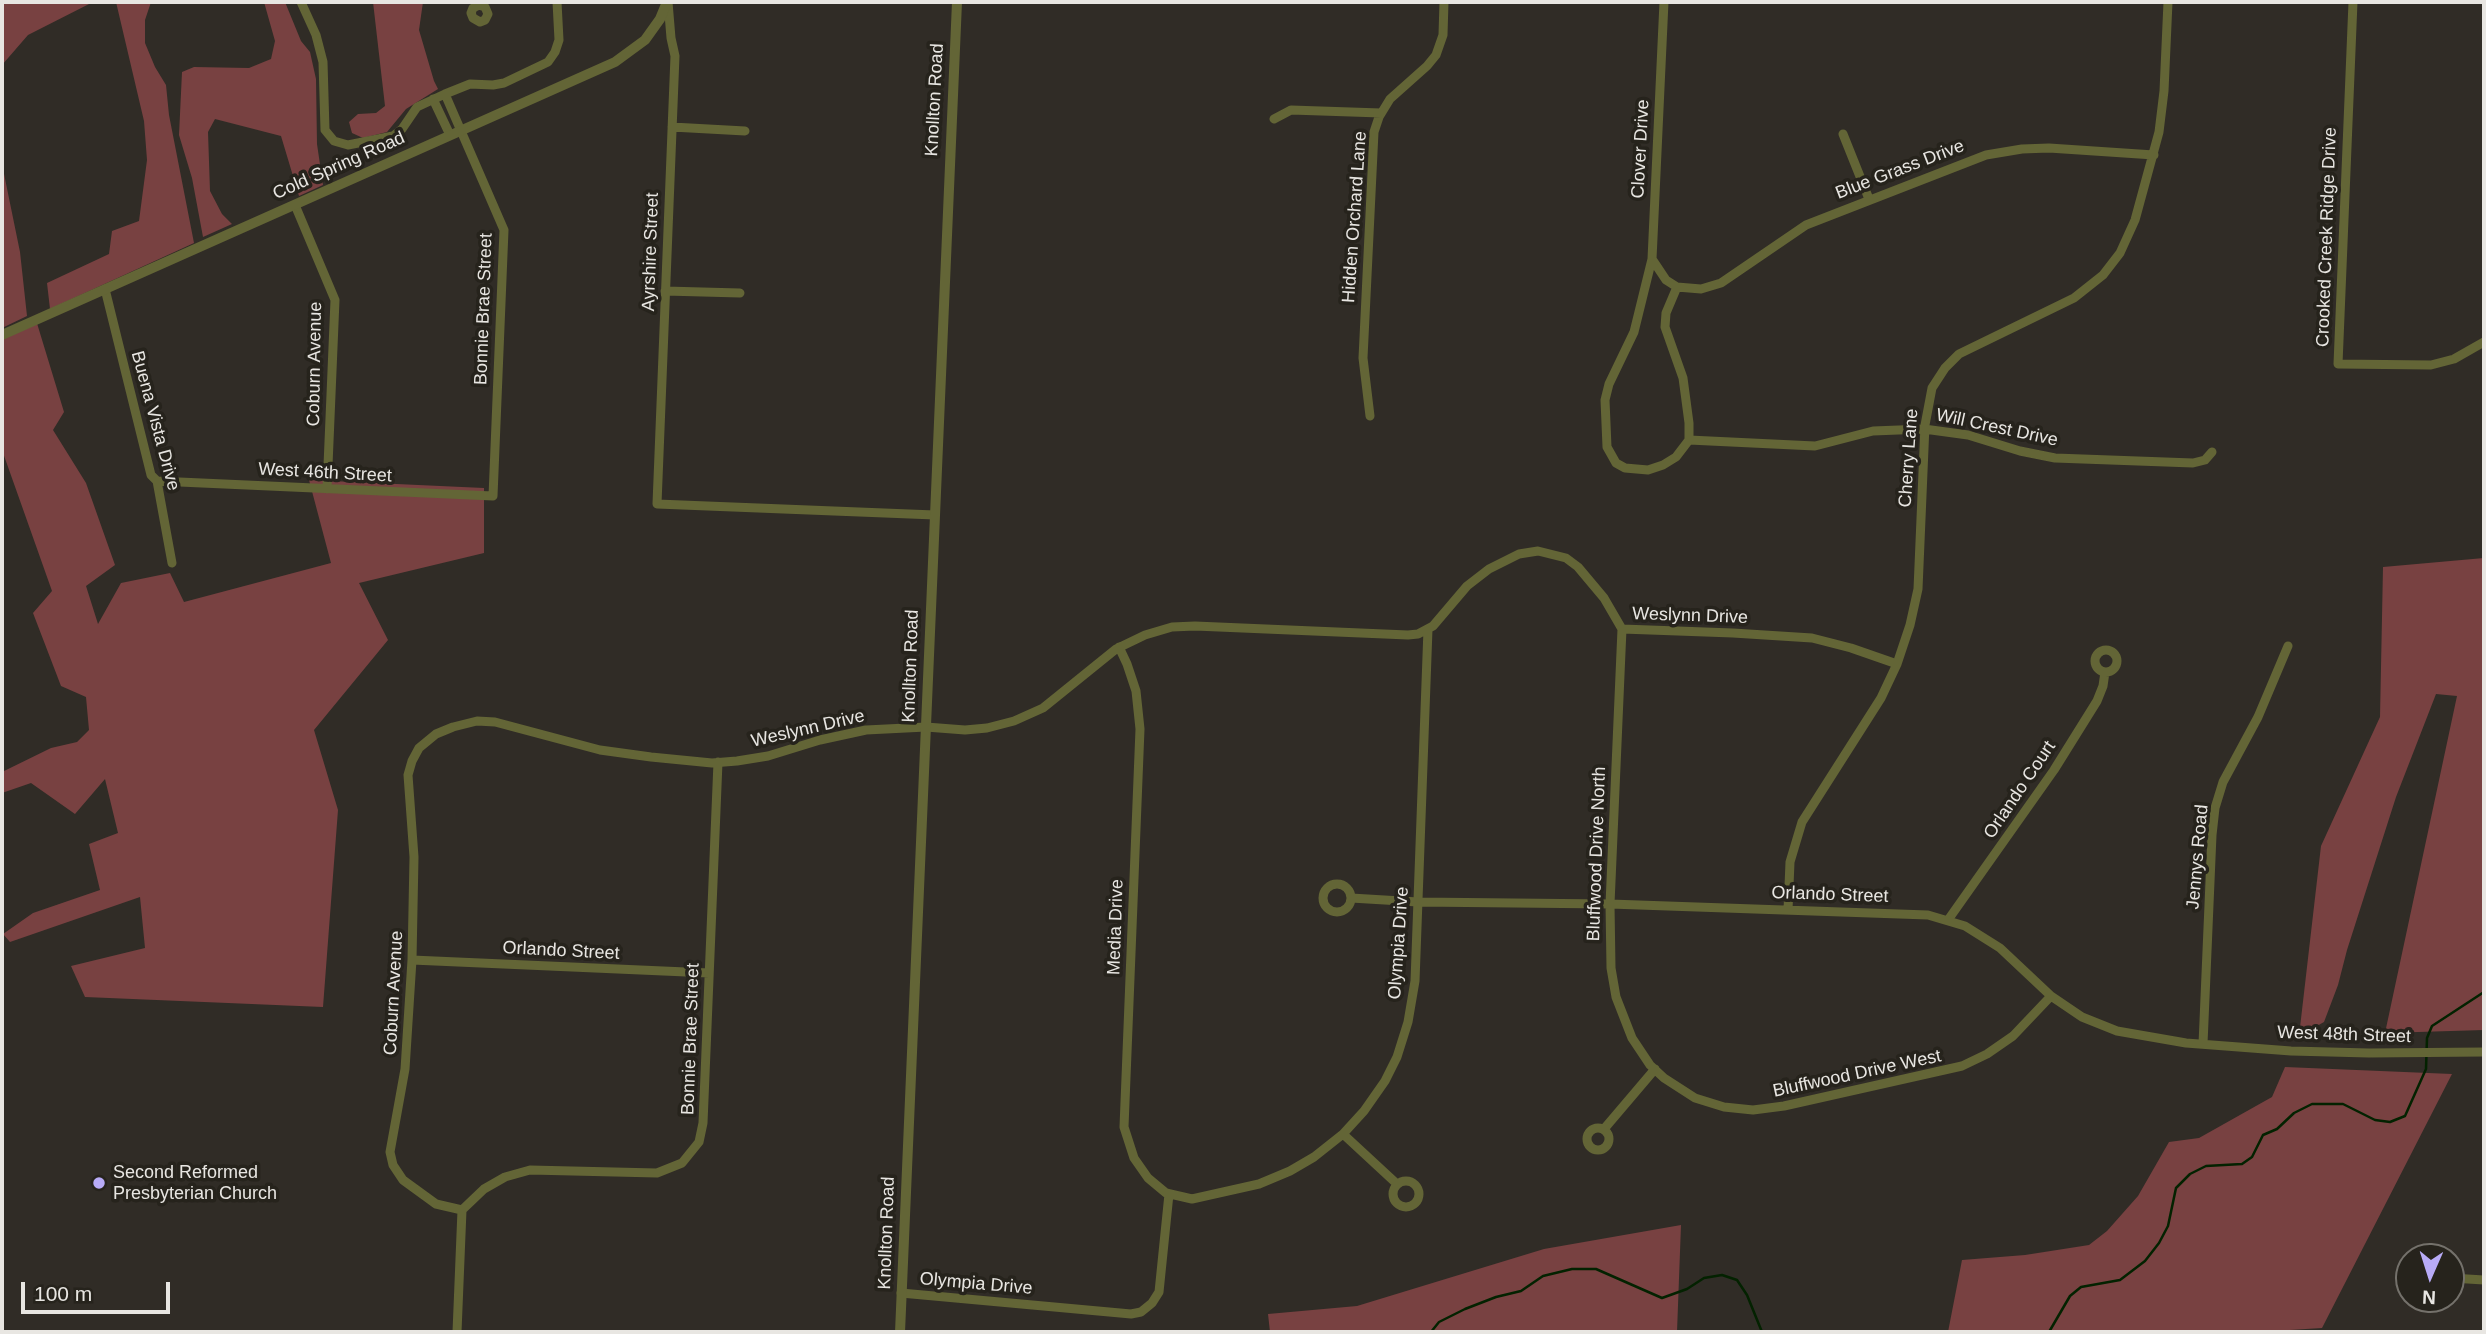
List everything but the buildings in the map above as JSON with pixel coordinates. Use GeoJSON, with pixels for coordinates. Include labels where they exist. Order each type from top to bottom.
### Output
{"type":"FeatureCollection","features":[{"type":"Feature","properties":{"kind":"street"},"geometry":{"type":"LineString","coordinates":[[301,2],[321,53],[325,80],[323,122],[334,141],[348,145],[393,136],[402,129],[417,107],[445,94],[470,84],[504,83],[548,62],[559,40],[557,2]]}},
{"type":"Feature","properties":{"kind":"street","name":"Ayrshire Street"},"geometry":{"type":"LineString","coordinates":[[668,2],[675,56],[657,503],[935,515]]}},
{"type":"Feature","properties":{"kind":"street","name":"Cold Spring Road"},"geometry":{"type":"LineString","coordinates":[[2,335],[601,69],[625,55],[649,35],[668,2]]}},
{"type":"Feature","properties":{"kind":"street","name":"Knollton Road"},"geometry":{"type":"LineString","coordinates":[[900,1332],[957,2]]}},
{"type":"Feature","properties":{"kind":"street","name":"Hidden Orchard Lane"},"geometry":{"type":"LineString","coordinates":[[1370,416],[1363,358],[1373,144],[1381,113],[1390,99],[1436,55],[1443,35],[1444,2]]}},
{"type":"Feature","properties":{"kind":"street","name":"Clover Drive"},"geometry":{"type":"LineString","coordinates":[[1664,2],[1652,260],[1634,332],[1607,391],[1607,447],[1620,466],[1648,470],[1676,457],[1689,440]]}},
{"type":"Feature","properties":{"kind":"street","name":"Cherry Lane"},"geometry":{"type":"LineString","coordinates":[[1788,910],[1790,862],[1802,822],[1815,798],[1869,719],[1897,664],[1910,625],[1918,589],[1924,429],[1933,388],[1942,372],[1970,347],[2074,298],[2109,268],[2131,233],[2154,155],[2163,104],[2168,2]]}},
{"type":"Feature","properties":{"kind":"street","name":"Crooked Creek Ridge Drive"},"geometry":{"type":"LineString","coordinates":[[2353,2],[2338,363],[2431,365],[2454,359],[2484,342]]}},
{"type":"Feature","properties":{"kind":"street","name":"Bonnie Brae Street"},"geometry":{"type":"LineString","coordinates":[[445,94],[504,230],[493,496]]}},
{"type":"Feature","properties":{"kind":"street"},"geometry":{"type":"LineString","coordinates":[[433,99],[450,135]]}},
{"type":"Feature","properties":{"kind":"street"},"geometry":{"type":"LineString","coordinates":[[1274,119],[1291,110],[1381,113]]}},
{"type":"Feature","properties":{"kind":"street"},"geometry":{"type":"LineString","coordinates":[[672,127],[746,131]]}},
{"type":"Feature","properties":{"kind":"street"},"geometry":{"type":"LineString","coordinates":[[1843,134],[1869,199]]}},
{"type":"Feature","properties":{"kind":"street","name":"Blue Grass Drive"},"geometry":{"type":"LineString","coordinates":[[1677,287],[1700,289],[1721,283],[1798,229],[1973,158],[2008,150],[2049,148],[2154,155]]}},
{"type":"Feature","properties":{"kind":"street","name":"Coburn Avenue"},"geometry":{"type":"LineString","coordinates":[[295,205],[335,300],[327,489]]}},
{"type":"Feature","properties":{"kind":"street"},"geometry":{"type":"LineString","coordinates":[[1652,260],[1666,280],[1677,287],[1667,313],[1665,327],[1683,378],[1689,440]]}},
{"type":"Feature","properties":{"kind":"street","name":"Buena Vista Drive"},"geometry":{"type":"LineString","coordinates":[[105,289],[130,398],[139,422],[151,475],[157,481],[172,563]]}},
{"type":"Feature","properties":{"kind":"street"},"geometry":{"type":"LineString","coordinates":[[665,291],[740,293]]}},
{"type":"Feature","properties":{"kind":"street","name":"Will Crest Drive"},"geometry":{"type":"LineString","coordinates":[[1689,440],[1815,446],[1873,431],[1924,429],[1968,435],[2020,451],[2055,458],[2193,463],[2205,460],[2212,452]]}},
{"type":"Feature","properties":{"kind":"street","name":"West 46th Street"},"geometry":{"type":"LineString","coordinates":[[157,481],[493,496]]}},
{"type":"Feature","properties":{"kind":"street","name":"Weslynn Drive"},"geometry":{"type":"LineString","coordinates":[[426,741],[453,727],[483,721],[506,724],[600,750],[718,762],[768,756],[852,732],[996,726],[1022,718],[1054,700],[1119,647],[1145,635],[1186,626],[1408,635],[1428,629],[1474,580],[1489,569],[1515,556],[1543,551],[1570,560],[1581,570],[1604,598],[1622,629],[1733,632],[1812,638],[1897,664]]}},
{"type":"Feature","properties":{"kind":"street","name":"Olympia Drive"},"geometry":{"type":"LineString","coordinates":[[901,1293],[1130,1314],[1141,1312],[1150,1306],[1158,1292],[1169,1194],[1198,1198],[1268,1181],[1314,1157],[1343,1134],[1380,1089],[1405,1035],[1414,990],[1428,629]]}},
{"type":"Feature","properties":{"kind":"street","name":"Bluffwood Drive North"},"geometry":{"type":"LineString","coordinates":[[1622,629],[1610,958],[1616,997],[1632,1038],[1655,1069]]}},
{"type":"Feature","properties":{"kind":"street","name":"Jennys Road"},"geometry":{"type":"LineString","coordinates":[[2203,1044],[2215,808],[2223,782],[2258,717],[2288,646]]}},
{"type":"Feature","properties":{"kind":"street","name":"Media Drive"},"geometry":{"type":"LineString","coordinates":[[1119,647],[1136,691],[1140,729],[1124,1118],[1127,1140],[1136,1162],[1155,1185],[1169,1194]]}},
{"type":"Feature","properties":{"kind":"street","name":"Orlando Court"},"geometry":{"type":"LineString","coordinates":[[1948,920],[2054,770],[2097,701],[2105,672]]}},
{"type":"Feature","properties":{"kind":"street","name":"Coburn Avenue"},"geometry":{"type":"LineString","coordinates":[[426,741],[414,757],[407,780],[414,856],[412,960],[407,1056],[390,1145],[391,1158],[398,1175],[436,1203],[462,1210]]}},
{"type":"Feature","properties":{"kind":"street","name":"Bonnie Brae Street"},"geometry":{"type":"LineString","coordinates":[[462,1210],[493,1183],[519,1172],[538,1170],[657,1173],[670,1170],[695,1150],[702,1129],[718,762]]}},
{"type":"Feature","properties":{"kind":"street","name":"Orlando Street"},"geometry":{"type":"LineString","coordinates":[[1351,898],[1418,902],[1610,904],[1916,913],[1965,926],[2000,948],[2051,996],[2082,1017],[2117,1031],[2148,1038],[2203,1044]]}},
{"type":"Feature","properties":{"kind":"street","name":"Orlando Street"},"geometry":{"type":"LineString","coordinates":[[412,960],[709,973]]}},
{"type":"Feature","properties":{"kind":"street","name":"Bluffwood Drive West"},"geometry":{"type":"LineString","coordinates":[[1655,1069],[1684,1092],[1710,1103],[1753,1110],[1784,1107],[1962,1066],[1987,1054],[2013,1036],[2051,996]]}},
{"type":"Feature","properties":{"kind":"street","name":"West 48th Street"},"geometry":{"type":"LineString","coordinates":[[2203,1044],[2291,1051],[2484,1052]]}},
{"type":"Feature","properties":{"kind":"street"},"geometry":{"type":"LineString","coordinates":[[1604,1129],[1655,1069]]}},
{"type":"Feature","properties":{"kind":"street"},"geometry":{"type":"LineString","coordinates":[[1343,1134],[1397,1184]]}},
{"type":"Feature","properties":{"kind":"street"},"geometry":{"type":"LineString","coordinates":[[457,1332],[462,1210]]}},
{"type":"Feature","properties":{"kind":"street"},"geometry":{"type":"LineString","coordinates":[[2465,1279],[2484,1280]]}},
{"type":"Feature","properties":{"kind":"shaded area"},"geometry":{"type":"Polygon","coordinates":[[[2,2],[93,2],[28,35],[2,65],[2,2]]]}},
{"type":"Feature","properties":{"kind":"shaded area"},"geometry":{"type":"Polygon","coordinates":[[[116,2],[151,2],[145,20],[145,43],[166,85],[169,115],[194,243],[50,309],[47,283],[109,254],[112,231],[139,221],[147,160],[144,121],[116,2]]]}},
{"type":"Feature","properties":{"kind":"shaded area"},"geometry":{"type":"Polygon","coordinates":[[[264,2],[285,2],[301,41],[310,52],[316,79],[317,144],[323,185],[299,196],[281,136],[215,119],[208,132],[210,191],[222,214],[232,224],[203,237],[192,178],[179,135],[182,72],[194,67],[249,68],[271,59],[275,41],[264,2]]]}},
{"type":"Feature","properties":{"kind":"shaded area"},"geometry":{"type":"Polygon","coordinates":[[[373,2],[423,2],[419,30],[438,89],[406,109],[387,132],[363,138],[352,133],[349,122],[358,114],[376,113],[385,106],[373,2]]]}},
{"type":"Feature","properties":{"kind":"shaded area"},"geometry":{"type":"Polygon","coordinates":[[[2,164],[20,252],[27,316],[2,328],[2,164]]]}},
{"type":"Feature","properties":{"kind":"shaded area"},"geometry":{"type":"Polygon","coordinates":[[[36,320],[64,412],[53,430],[86,483],[115,565],[86,586],[98,624],[121,583],[170,573],[184,602],[331,563],[309,480],[484,488],[484,553],[359,583],[388,640],[314,730],[338,810],[323,1007],[85,997],[71,966],[145,948],[140,897],[10,942],[3,934],[33,913],[100,890],[89,844],[118,833],[105,779],[75,814],[31,783],[2,793],[2,772],[51,748],[77,742],[89,730],[86,697],[61,686],[33,613],[52,591],[2,450],[2,339],[36,320]]]}},
{"type":"Feature","properties":{"kind":"shaded area"},"geometry":{"type":"Polygon","coordinates":[[[2484,558],[2484,1030],[2385,1033],[2457,696],[2436,694],[2396,797],[2324,1022],[2299,1036],[2321,846],[2380,717],[2383,567],[2484,558]]]}},
{"type":"Feature","properties":{"kind":"shaded area"},"geometry":{"type":"Polygon","coordinates":[[[2285,1067],[2452,1074],[2322,1328],[2258,1332],[1948,1332],[1962,1260],[2025,1255],[2089,1245],[2107,1231],[2138,1196],[2169,1142],[2199,1138],[2272,1097],[2285,1067]]]}},
{"type":"Feature","properties":{"kind":"shaded area"},"geometry":{"type":"Polygon","coordinates":[[[1681,1225],[1677,1332],[1270,1332],[1268,1314],[1357,1306],[1544,1249],[1681,1225]]]}},
{"type":"Feature","properties":{"kind":"waterway"},"geometry":{"type":"LineString","coordinates":[[2049,1332],[2070,1296],[2081,1287],[2120,1280],[2145,1261],[2168,1226],[2176,1188],[2190,1174],[2206,1166],[2242,1164],[2252,1157],[2263,1135],[2277,1129],[2294,1113],[2312,1104],[2343,1104],[2375,1120],[2390,1122],[2405,1116],[2426,1069],[2427,1038],[2432,1026],[2484,992]]}},
{"type":"Feature","properties":{"kind":"waterway"},"geometry":{"type":"LineString","coordinates":[[1431,1332],[1439,1322],[1465,1309],[1521,1291],[1543,1276],[1572,1269],[1596,1269],[1662,1298],[1687,1289],[1704,1278],[1722,1275],[1737,1280],[1747,1295],[1762,1332]]}},
{"type":"Feature","properties":{"kind":"place","name":"Second Reformed Presbyterian Church"},"geometry":{"type":"Point","coordinates":[99,1183]}}]}
